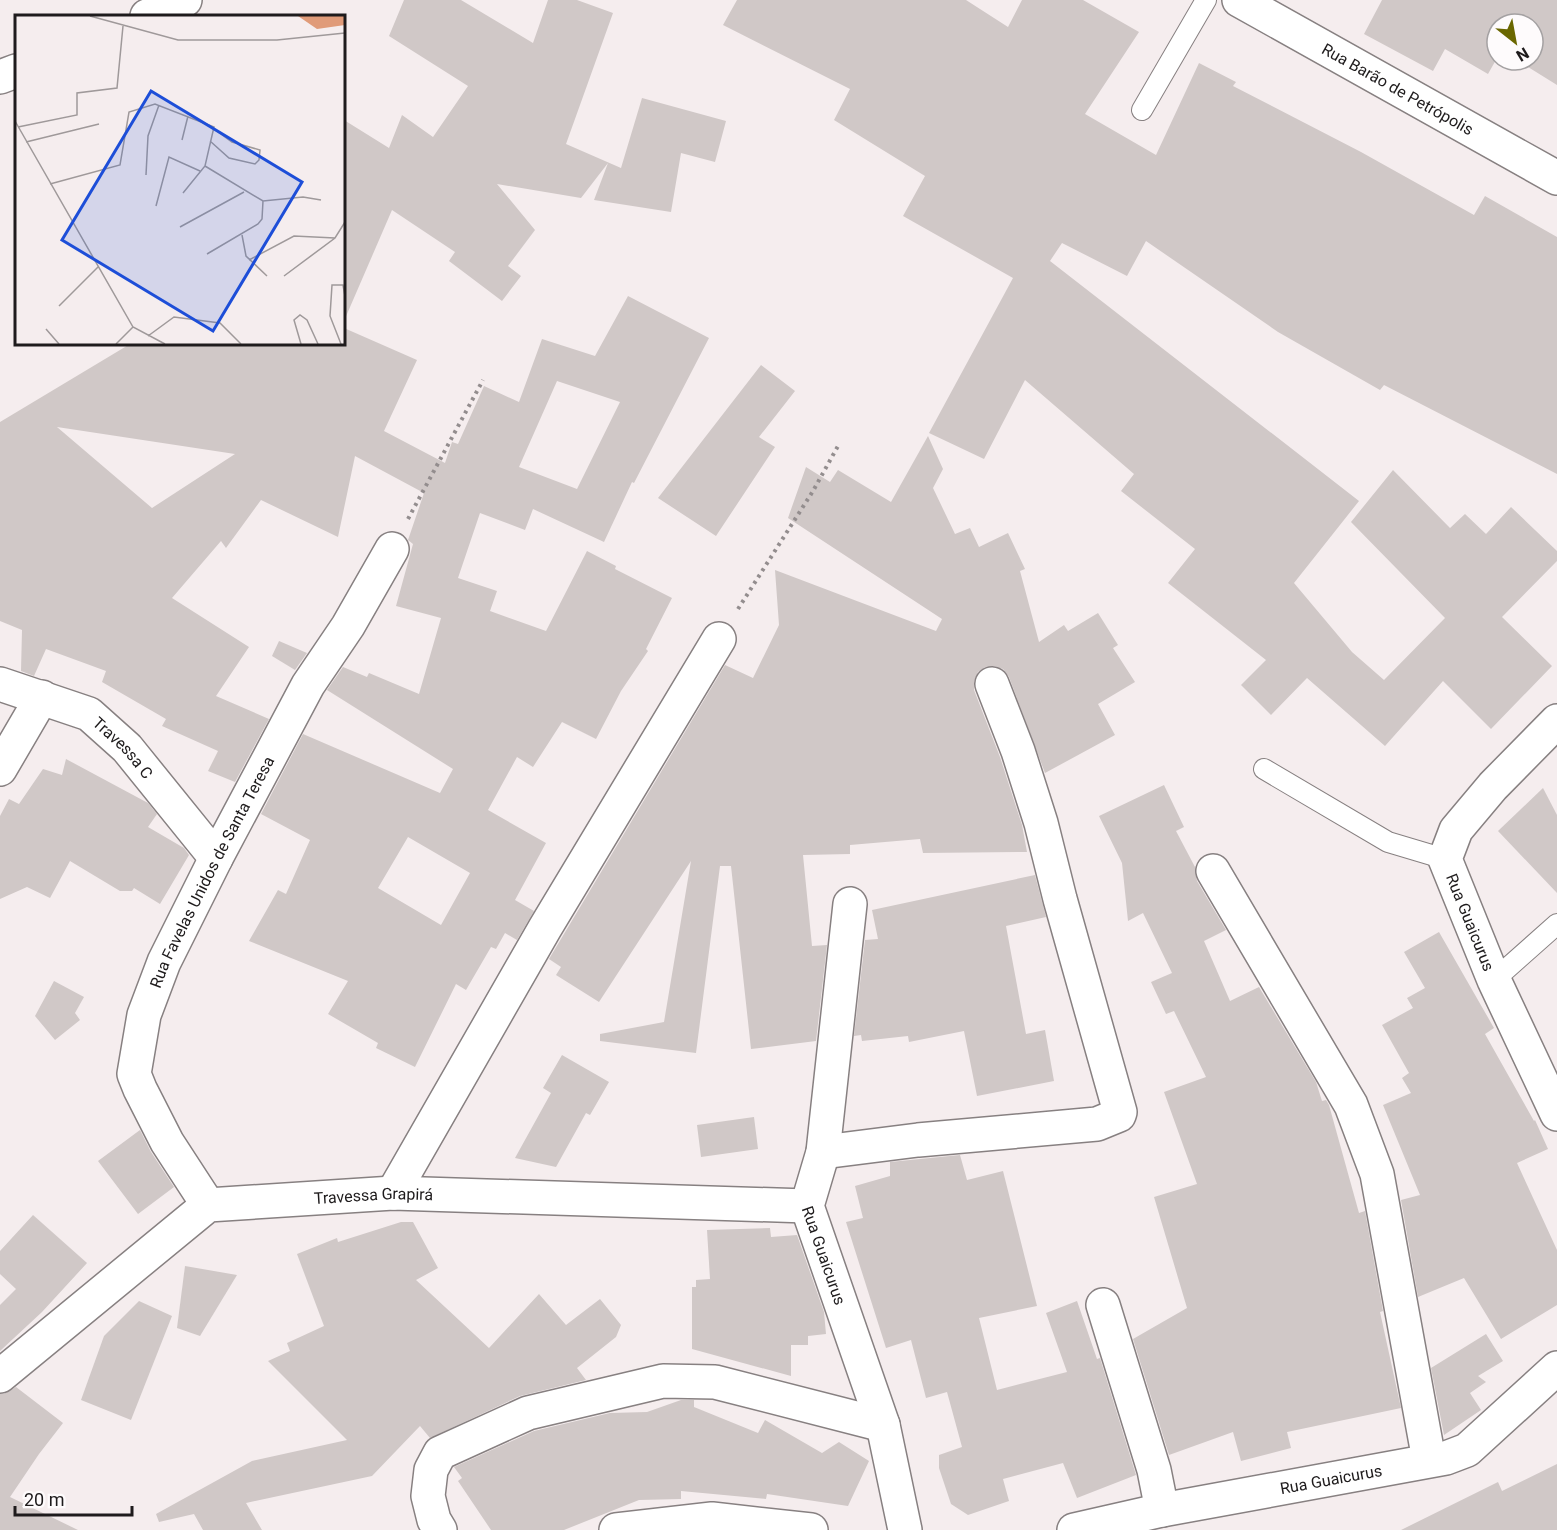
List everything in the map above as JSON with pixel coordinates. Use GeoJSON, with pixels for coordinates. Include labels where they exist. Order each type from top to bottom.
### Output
{"type":"FeatureCollection","features":[{"type":"Feature","properties":{"kind":"street"},"geometry":{"type":"LineString","coordinates":[[149,15],[185,0]]}},
{"type":"Feature","properties":{"kind":"street","name":"Rua Barão de Petrópolis"},"geometry":{"type":"LineString","coordinates":[[1239,0],[1557,178]]}},
{"type":"Feature","properties":{"kind":"street"},"geometry":{"type":"LineString","coordinates":[[0,77],[15,71]]}},
{"type":"Feature","properties":{"kind":"street","name":"Rua Favelas Unidos de Santa Teresa"},"geometry":{"type":"LineString","coordinates":[[208,1205],[167,1142],[134,1074],[144,1015],[164,962],[216,858],[308,685],[348,626],[392,549]]}},
{"type":"Feature","properties":{"kind":"street"},"geometry":{"type":"LineString","coordinates":[[393,1194],[545,928],[719,639]]}},
{"type":"Feature","properties":{"kind":"street","name":"Travessa C"},"geometry":{"type":"LineString","coordinates":[[0,684],[90,714],[127,748],[216,858]]}},
{"type":"Feature","properties":{"kind":"street"},"geometry":{"type":"LineString","coordinates":[[823,1152],[918,1140],[1097,1124],[1119,1115],[1041,823],[1018,752],[992,684]]}},
{"type":"Feature","properties":{"kind":"street"},"geometry":{"type":"LineString","coordinates":[[0,769],[42,697]]}},
{"type":"Feature","properties":{"kind":"street","name":"Rua Guaicurus"},"geometry":{"type":"LineString","coordinates":[[1557,721],[1493,786],[1455,830],[1445,858],[1494,980],[1557,1114]]}},
{"type":"Feature","properties":{"kind":"street"},"geometry":{"type":"LineString","coordinates":[[1213,871],[1351,1105],[1377,1174],[1429,1460]]}},
{"type":"Feature","properties":{"kind":"street","name":"Rua Guaicurus"},"geometry":{"type":"LineString","coordinates":[[850,904],[823,1152],[807,1206],[883,1425],[905,1530]]}},
{"type":"Feature","properties":{"kind":"street","name":"Travessa Grapirá"},"geometry":{"type":"LineString","coordinates":[[208,1205],[393,1194],[807,1206]]}},
{"type":"Feature","properties":{"kind":"street"},"geometry":{"type":"LineString","coordinates":[[0,1376],[208,1205]]}},
{"type":"Feature","properties":{"kind":"street"},"geometry":{"type":"LineString","coordinates":[[1103,1305],[1154,1470],[1162,1510]]}},
{"type":"Feature","properties":{"kind":"street","name":"Rua Guaicurus"},"geometry":{"type":"LineString","coordinates":[[1074,1530],[1162,1510],[1446,1458],[1467,1450],[1557,1368]]}},
{"type":"Feature","properties":{"kind":"street"},"geometry":{"type":"LineString","coordinates":[[440,1530],[434,1520],[428,1496],[430,1470],[440,1453],[528,1413],[663,1381],[714,1382],[883,1425]]}},
{"type":"Feature","properties":{"kind":"street"},"geometry":{"type":"LineString","coordinates":[[616,1530],[712,1519],[812,1530]]}},
{"type":"Feature","properties":{"kind":"lane"},"geometry":{"type":"LineString","coordinates":[[1142,110],[1206,0]]}},
{"type":"Feature","properties":{"kind":"lane"},"geometry":{"type":"LineString","coordinates":[[1264,769],[1388,842],[1445,858]]}},
{"type":"Feature","properties":{"kind":"lane"},"geometry":{"type":"LineString","coordinates":[[1494,980],[1557,924]]}},
{"type":"Feature","properties":{"kind":"path"},"geometry":{"type":"LineString","coordinates":[[392,549],[483,380]]}},
{"type":"Feature","properties":{"kind":"path"},"geometry":{"type":"LineString","coordinates":[[719,639],[813,491],[838,446]]}},
{"type":"Feature","properties":{"kind":"building"},"geometry":{"type":"Polygon","coordinates":[[[404,0],[461,0],[533,43],[548,0],[577,0],[613,13],[566,144],[621,168],[642,98],[726,121],[715,162],[681,153],[671,212],[594,200],[608,163],[581,198],[497,184],[535,230],[508,266],[521,276],[502,301],[449,261],[455,252],[392,210],[345,319],[345,121],[389,148],[402,115],[433,137],[468,86],[389,36],[404,0]]]}},
{"type":"Feature","properties":{"kind":"building"},"geometry":{"type":"Polygon","coordinates":[[[737,0],[966,0],[1008,27],[1022,0],[1083,0],[1139,32],[1085,114],[1156,155],[1199,63],[1236,82],[1233,86],[1361,152],[1474,215],[1485,196],[1557,237],[1557,474],[1384,385],[1380,390],[1278,332],[1146,241],[1127,276],[1062,243],[1050,261],[1359,501],[1294,583],[1352,652],[1384,680],[1445,618],[1351,522],[1393,470],[1450,528],[1465,514],[1486,534],[1511,507],[1557,551],[1557,561],[1502,617],[1552,666],[1491,729],[1443,681],[1385,746],[1307,678],[1271,715],[1241,685],[1266,660],[1168,583],[1195,549],[1121,491],[1134,474],[1025,380],[984,459],[929,433],[1013,278],[903,216],[925,176],[834,120],[850,89],[723,25],[737,0]]]}},
{"type":"Feature","properties":{"kind":"building"},"geometry":{"type":"Polygon","coordinates":[[[1382,0],[1557,0],[1557,85],[1536,72],[1545,72],[1545,12],[1485,12],[1485,72],[1489,72],[1488,74],[1445,49],[1433,71],[1364,34],[1382,0]]]}},
{"type":"Feature","properties":{"kind":"building"},"geometry":{"type":"Polygon","coordinates":[[[628,296],[709,338],[634,483],[632,482],[604,542],[533,509],[525,530],[480,513],[458,578],[497,591],[490,611],[546,631],[587,551],[616,566],[615,569],[672,598],[646,649],[648,651],[621,691],[596,739],[562,722],[533,767],[517,757],[488,810],[546,843],[515,900],[534,911],[517,940],[505,933],[496,949],[491,947],[466,990],[456,984],[415,1067],[376,1048],[378,1043],[328,1014],[348,981],[249,941],[278,890],[286,894],[310,840],[261,814],[303,734],[440,793],[453,769],[327,690],[343,667],[367,677],[369,673],[419,694],[441,618],[396,606],[413,544],[408,540],[424,493],[355,456],[338,537],[261,500],[226,548],[221,541],[172,598],[249,647],[216,696],[269,719],[235,782],[208,771],[218,751],[162,726],[166,719],[102,682],[106,671],[46,649],[34,676],[21,671],[22,630],[0,621],[0,422],[128,345],[345,345],[345,328],[417,360],[384,431],[445,463],[452,442],[458,444],[484,386],[519,402],[542,339],[595,356],[628,296]],[[557,381],[519,467],[577,489],[620,402],[557,381]],[[57,427],[152,508],[235,454],[57,427]],[[408,837],[378,888],[441,925],[470,873],[408,837]]]}},
{"type":"Feature","properties":{"kind":"building"},"geometry":{"type":"Polygon","coordinates":[[[761,365],[795,391],[759,437],[775,447],[716,536],[658,498],[761,365]]]}},
{"type":"Feature","properties":{"kind":"building"},"geometry":{"type":"Polygon","coordinates":[[[928,436],[943,469],[933,488],[955,534],[970,528],[979,547],[1008,533],[1025,569],[1020,571],[1039,642],[1064,625],[1068,631],[1098,613],[1118,645],[1113,648],[1135,682],[1098,704],[1115,735],[1045,773],[1009,677],[1003,669],[995,666],[985,667],[978,672],[974,681],[974,690],[1000,757],[1022,825],[1027,852],[923,853],[920,839],[850,845],[850,854],[803,855],[812,946],[827,945],[816,1041],[751,1049],[731,866],[720,866],[696,1053],[600,1041],[600,1034],[664,1022],[691,861],[599,1002],[556,975],[561,967],[549,959],[725,665],[753,678],[779,625],[775,570],[936,631],[942,619],[788,518],[806,467],[830,482],[838,470],[891,502],[928,436]]]}},
{"type":"Feature","properties":{"kind":"building"},"geometry":{"type":"Polygon","coordinates":[[[279,641],[307,653],[295,670],[272,656],[279,641]]]}},
{"type":"Feature","properties":{"kind":"building"},"geometry":{"type":"Polygon","coordinates":[[[66,759],[148,803],[157,814],[148,827],[184,848],[189,855],[160,904],[134,888],[132,891],[120,891],[70,861],[50,898],[27,887],[0,899],[0,816],[9,799],[19,804],[43,769],[62,775],[66,759]]]}},
{"type":"Feature","properties":{"kind":"building"},"geometry":{"type":"Polygon","coordinates":[[[1164,785],[1184,827],[1176,831],[1195,867],[1197,881],[1226,930],[1204,941],[1230,1001],[1259,987],[1316,1082],[1322,1101],[1326,1100],[1329,1105],[1359,1213],[1365,1211],[1383,1311],[1380,1312],[1401,1408],[1287,1432],[1291,1448],[1241,1461],[1233,1432],[1169,1455],[1133,1339],[1187,1308],[1154,1197],[1197,1184],[1164,1092],[1206,1077],[1174,1011],[1166,1014],[1151,982],[1172,973],[1143,913],[1128,921],[1122,863],[1099,816],[1164,785]]]}},
{"type":"Feature","properties":{"kind":"building"},"geometry":{"type":"Polygon","coordinates":[[[1543,788],[1557,815],[1557,893],[1498,831],[1543,788]]]}},
{"type":"Feature","properties":{"kind":"building"},"geometry":{"type":"Polygon","coordinates":[[[1035,875],[1046,917],[1006,926],[1026,1034],[1045,1030],[1054,1081],[977,1096],[964,1031],[909,1042],[908,1036],[862,1041],[861,1035],[854,1036],[865,940],[878,939],[872,910],[1035,875]]]}},
{"type":"Feature","properties":{"kind":"building"},"geometry":{"type":"Polygon","coordinates":[[[1439,932],[1494,1028],[1485,1034],[1535,1120],[1548,1149],[1517,1163],[1557,1250],[1557,1305],[1501,1339],[1464,1278],[1418,1297],[1401,1200],[1420,1195],[1383,1105],[1411,1093],[1402,1078],[1409,1073],[1382,1025],[1413,1008],[1407,998],[1425,988],[1404,952],[1439,932]]]}},
{"type":"Feature","properties":{"kind":"building"},"geometry":{"type":"Polygon","coordinates":[[[54,981],[84,997],[75,1013],[80,1020],[55,1040],[35,1016],[54,981]]]}},
{"type":"Feature","properties":{"kind":"building"},"geometry":{"type":"Polygon","coordinates":[[[562,1055],[609,1082],[590,1115],[586,1113],[556,1167],[515,1158],[551,1093],[543,1088],[562,1055]]]}},
{"type":"Feature","properties":{"kind":"building"},"geometry":{"type":"Polygon","coordinates":[[[754,1117],[758,1149],[701,1157],[697,1125],[754,1117]]]}},
{"type":"Feature","properties":{"kind":"building"},"geometry":{"type":"Polygon","coordinates":[[[140,1130],[151,1152],[174,1187],[138,1214],[98,1161],[140,1130]]]}},
{"type":"Feature","properties":{"kind":"building"},"geometry":{"type":"Polygon","coordinates":[[[960,1155],[967,1180],[1003,1171],[1037,1306],[979,1318],[997,1390],[1067,1372],[1046,1313],[1077,1301],[1097,1359],[1100,1358],[1136,1475],[1077,1498],[1063,1463],[1003,1479],[1009,1501],[968,1515],[951,1504],[939,1468],[939,1455],[962,1447],[947,1392],[926,1398],[911,1340],[886,1348],[846,1222],[863,1218],[855,1186],[890,1176],[890,1162],[960,1155]]]}},
{"type":"Feature","properties":{"kind":"building"},"geometry":{"type":"Polygon","coordinates":[[[33,1215],[87,1263],[42,1312],[0,1351],[0,1305],[16,1289],[0,1274],[0,1251],[33,1215]]]}},
{"type":"Feature","properties":{"kind":"building"},"geometry":{"type":"Polygon","coordinates":[[[401,1222],[413,1222],[438,1268],[416,1280],[489,1348],[539,1294],[566,1325],[600,1299],[621,1325],[616,1337],[577,1368],[586,1380],[520,1396],[430,1438],[420,1426],[372,1476],[246,1503],[262,1530],[203,1530],[194,1514],[159,1522],[156,1514],[252,1461],[347,1440],[268,1361],[290,1351],[287,1343],[324,1326],[297,1254],[337,1238],[338,1242],[401,1222]]]}},
{"type":"Feature","properties":{"kind":"building"},"geometry":{"type":"Polygon","coordinates":[[[770,1228],[771,1237],[797,1235],[824,1312],[826,1334],[808,1336],[808,1345],[791,1345],[791,1376],[692,1349],[692,1287],[696,1287],[696,1280],[710,1279],[707,1230],[770,1228]]]}},
{"type":"Feature","properties":{"kind":"building"},"geometry":{"type":"Polygon","coordinates":[[[185,1266],[237,1275],[200,1336],[177,1328],[185,1266]]]}},
{"type":"Feature","properties":{"kind":"building"},"geometry":{"type":"Polygon","coordinates":[[[139,1301],[172,1316],[131,1420],[81,1400],[104,1336],[139,1301]]]}},
{"type":"Feature","properties":{"kind":"building"},"geometry":{"type":"Polygon","coordinates":[[[1486,1334],[1503,1361],[1478,1376],[1486,1382],[1470,1393],[1481,1410],[1444,1435],[1431,1368],[1486,1334]]]}},
{"type":"Feature","properties":{"kind":"building"},"geometry":{"type":"Polygon","coordinates":[[[16,1387],[63,1423],[10,1497],[78,1530],[0,1530],[0,1394],[16,1387]]]}},
{"type":"Feature","properties":{"kind":"building"},"geometry":{"type":"Polygon","coordinates":[[[681,1400],[694,1400],[694,1407],[758,1433],[765,1420],[822,1453],[839,1442],[869,1461],[848,1506],[767,1494],[766,1499],[681,1491],[681,1499],[639,1500],[564,1530],[491,1530],[458,1481],[462,1478],[454,1467],[534,1431],[610,1413],[647,1412],[681,1400]]]}},
{"type":"Feature","properties":{"kind":"building"},"geometry":{"type":"Polygon","coordinates":[[[1557,1464],[1557,1530],[1401,1530],[1498,1482],[1502,1491],[1557,1464]]]}}]}
